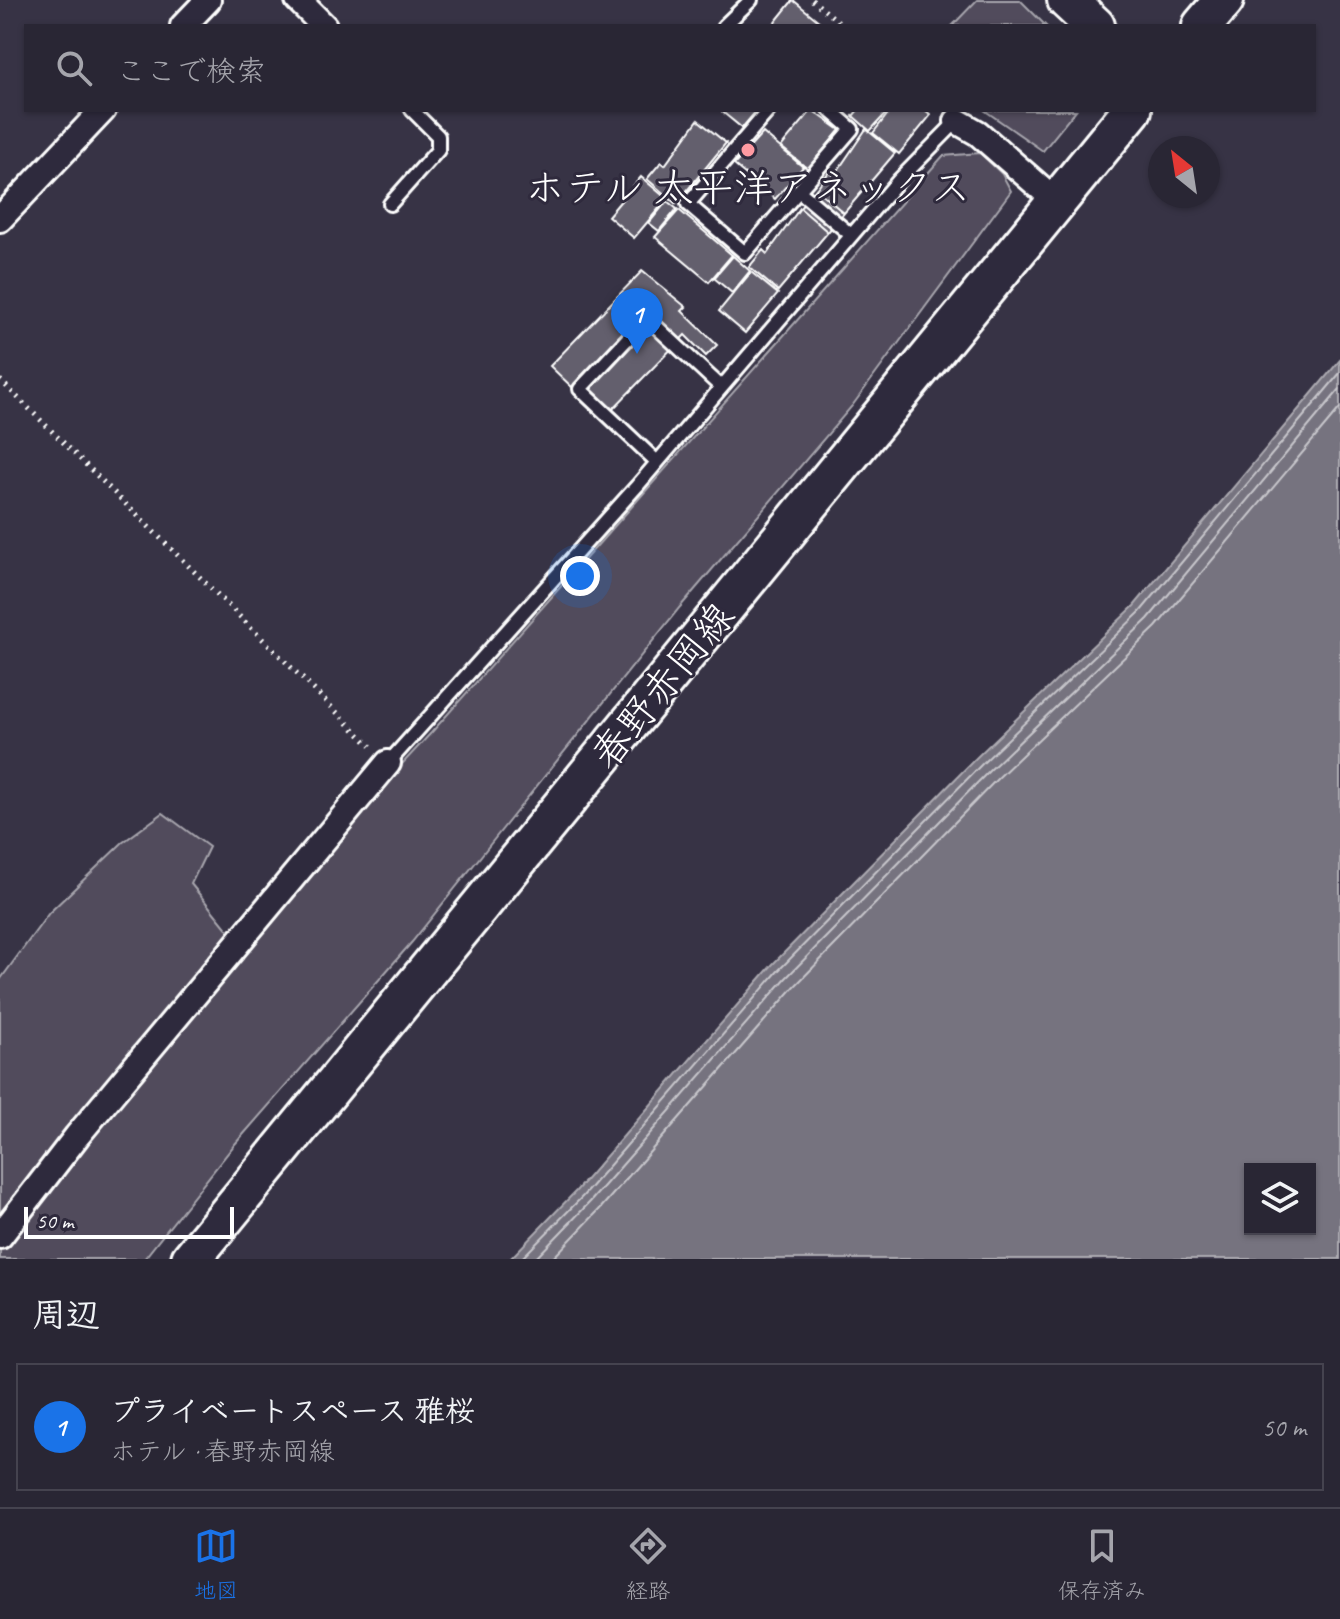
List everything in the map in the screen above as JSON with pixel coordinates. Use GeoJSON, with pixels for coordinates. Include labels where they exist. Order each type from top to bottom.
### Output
{"type":"FeatureCollection","features":[{"type":"Feature","properties":{"kind":"main road"},"geometry":{"type":"LineString","coordinates":[[1067,0],[1093,24]]}},
{"type":"Feature","properties":{"kind":"main road"},"geometry":{"type":"LineString","coordinates":[[1204,24],[1224,0]]}},
{"type":"Feature","properties":{"kind":"main road","name":"春野赤岡線"},"geometry":{"type":"LineString","coordinates":[[191,1259],[1130,112]]}},
{"type":"Feature","properties":{"kind":"street"},"geometry":{"type":"LineString","coordinates":[[298,0],[322,24]]}},
{"type":"Feature","properties":{"kind":"street"},"geometry":{"type":"LineString","coordinates":[[185,24],[204,1]]}},
{"type":"Feature","properties":{"kind":"street"},"geometry":{"type":"LineString","coordinates":[[0,219],[101,112]]}},
{"type":"Feature","properties":{"kind":"street"},"geometry":{"type":"LineString","coordinates":[[957,121],[978,133],[1057,202]]}},
{"type":"Feature","properties":{"kind":"street"},"geometry":{"type":"LineString","coordinates":[[0,1236],[77,1136],[388,763]]}},
{"type":"Feature","properties":{"kind":"lane"},"geometry":{"type":"LineString","coordinates":[[726,24],[751,0]]}},
{"type":"Feature","properties":{"kind":"lane"},"geometry":{"type":"LineString","coordinates":[[390,204],[438,150],[438,136],[414,112]]}},
{"type":"Feature","properties":{"kind":"lane"},"geometry":{"type":"LineString","coordinates":[[767,112],[688,204],[745,253],[852,129],[832,112]]}},
{"type":"Feature","properties":{"kind":"lane"},"geometry":{"type":"LineString","coordinates":[[388,763],[637,486],[655,460],[851,235],[957,121]]}},
{"type":"Feature","properties":{"kind":"lane"},"geometry":{"type":"LineString","coordinates":[[799,191],[851,235]]}},
{"type":"Feature","properties":{"kind":"lane"},"geometry":{"type":"LineString","coordinates":[[655,460],[580,389],[647,318],[720,386]]}},
{"type":"Feature","properties":{"kind":"path"},"geometry":{"type":"LineString","coordinates":[[812,0],[842,24]]}},
{"type":"Feature","properties":{"kind":"path"},"geometry":{"type":"LineString","coordinates":[[0,380],[388,763]]}},
{"type":"Feature","properties":{"kind":"shaded area"},"geometry":{"type":"Polygon","coordinates":[[[977,0],[1020,0],[1044,24],[954,24],[977,0]]]}},
{"type":"Feature","properties":{"kind":"shaded area"},"geometry":{"type":"Polygon","coordinates":[[[987,112],[1074,112],[1043,151],[987,112]]]}},
{"type":"Feature","properties":{"kind":"shaded area"},"geometry":{"type":"Polygon","coordinates":[[[980,153],[1002,174],[1011,191],[852,406],[680,607],[412,942],[235,1144],[144,1259],[0,1259],[0,980],[49,913],[122,843],[163,813],[209,847],[191,884],[237,941],[431,733],[943,156],[980,153]]]}},
{"type":"Feature","properties":{"kind":"water"},"geometry":{"type":"Polygon","coordinates":[[[1340,360],[1340,1259],[510,1259],[576,1191],[772,965],[977,757],[1134,606],[1340,360]]]}},
{"type":"Feature","properties":{"kind":"building"},"geometry":{"type":"Polygon","coordinates":[[[793,0],[820,22],[818,24],[774,24],[793,0]]]}},
{"type":"Feature","properties":{"kind":"building"},"geometry":{"type":"Polygon","coordinates":[[[722,112],[755,112],[742,128],[722,112]]]}},
{"type":"Feature","properties":{"kind":"building"},"geometry":{"type":"Polygon","coordinates":[[[810,112],[840,130],[808,169],[781,147],[810,112]]]}},
{"type":"Feature","properties":{"kind":"building"},"geometry":{"type":"Polygon","coordinates":[[[856,112],[887,112],[870,131],[853,116],[856,112]]]}},
{"type":"Feature","properties":{"kind":"building"},"geometry":{"type":"Polygon","coordinates":[[[889,112],[927,112],[931,115],[899,154],[873,133],[889,112]]]}},
{"type":"Feature","properties":{"kind":"building"},"geometry":{"type":"Polygon","coordinates":[[[698,120],[726,143],[676,204],[647,179],[661,162],[665,165],[698,120]]]}},
{"type":"Feature","properties":{"kind":"building"},"geometry":{"type":"Polygon","coordinates":[[[866,129],[895,153],[844,213],[816,189],[829,172],[834,176],[866,129]]]}},
{"type":"Feature","properties":{"kind":"building"},"geometry":{"type":"Polygon","coordinates":[[[763,133],[803,167],[775,199],[734,165],[763,133]]]}},
{"type":"Feature","properties":{"kind":"building"},"geometry":{"type":"Polygon","coordinates":[[[641,177],[667,199],[634,238],[608,216],[641,177]]]}},
{"type":"Feature","properties":{"kind":"building"},"geometry":{"type":"Polygon","coordinates":[[[816,189],[844,213],[828,232],[800,208],[816,189]]]}},
{"type":"Feature","properties":{"kind":"building"},"geometry":{"type":"Polygon","coordinates":[[[667,201],[677,209],[659,231],[649,223],[667,201]]]}},
{"type":"Feature","properties":{"kind":"building"},"geometry":{"type":"Polygon","coordinates":[[[800,208],[828,232],[778,291],[749,267],[763,250],[767,254],[800,208]]]}},
{"type":"Feature","properties":{"kind":"building"},"geometry":{"type":"Polygon","coordinates":[[[679,210],[732,255],[709,282],[655,237],[679,210]]]}},
{"type":"Feature","properties":{"kind":"building"},"geometry":{"type":"Polygon","coordinates":[[[733,256],[750,271],[732,293],[714,278],[733,256]]]}},
{"type":"Feature","properties":{"kind":"building"},"geometry":{"type":"Polygon","coordinates":[[[642,271],[686,307],[682,311],[717,345],[706,356],[685,335],[604,418],[550,366],[642,271]]]}},
{"type":"Feature","properties":{"kind":"building"},"geometry":{"type":"Polygon","coordinates":[[[751,272],[778,294],[745,333],[719,311],[751,272]]]}},
{"type":"Feature","properties":{"kind":"place","name":"ホテル 太平洋アネックス"},"geometry":{"type":"Point","coordinates":[748,150]}},
{"type":"Feature","properties":{"kind":"place","name":"プライベートスペース 雅桜"},"geometry":{"type":"Point","coordinates":[637,354]}}]}
